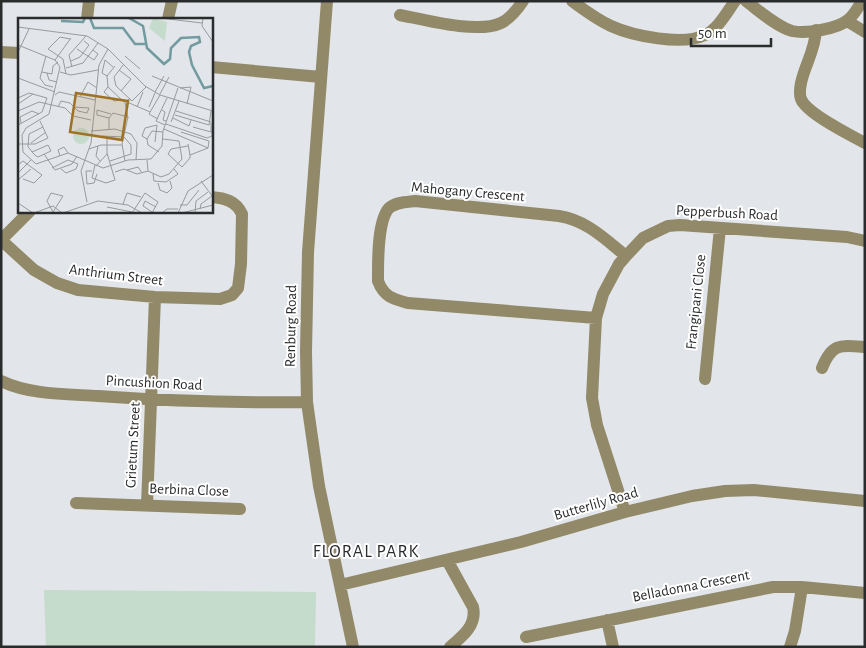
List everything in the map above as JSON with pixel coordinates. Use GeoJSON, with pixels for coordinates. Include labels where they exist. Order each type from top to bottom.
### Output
{"type":"FeatureCollection","features":[{"type":"Feature","properties":{"kind":"street"},"geometry":{"type":"LineString","coordinates":[[87,18],[88,1]]}},
{"type":"Feature","properties":{"kind":"street"},"geometry":{"type":"LineString","coordinates":[[168,18],[172,1]]}},
{"type":"Feature","properties":{"kind":"street","name":"Renburg Road"},"geometry":{"type":"LineString","coordinates":[[327,1],[308,252],[307,402],[319,486],[354,647]]}},
{"type":"Feature","properties":{"kind":"street"},"geometry":{"type":"LineString","coordinates":[[400,15],[454,25],[495,25],[512,16],[523,1]]}},
{"type":"Feature","properties":{"kind":"street"},"geometry":{"type":"LineString","coordinates":[[572,1],[610,26],[629,32],[687,40],[710,33],[735,1]]}},
{"type":"Feature","properties":{"kind":"street"},"geometry":{"type":"LineString","coordinates":[[746,1],[792,31],[816,30],[839,25],[848,21],[862,1]]}},
{"type":"Feature","properties":{"kind":"street"},"geometry":{"type":"LineString","coordinates":[[848,21],[865,32]]}},
{"type":"Feature","properties":{"kind":"street"},"geometry":{"type":"LineString","coordinates":[[816,30],[814,49],[801,82],[801,100],[812,113],[865,143]]}},
{"type":"Feature","properties":{"kind":"street"},"geometry":{"type":"LineString","coordinates":[[1,52],[18,53]]}},
{"type":"Feature","properties":{"kind":"street"},"geometry":{"type":"LineString","coordinates":[[212,67],[321,77]]}},
{"type":"Feature","properties":{"kind":"street","name":"Anthrium Street"},"geometry":{"type":"LineString","coordinates":[[1,240],[34,270],[57,284],[78,290],[155,297],[220,299],[232,295],[238,288],[241,264],[242,214],[239,208],[232,202],[212,197]]}},
{"type":"Feature","properties":{"kind":"street","name":"Mahogany Crescent"},"geometry":{"type":"LineString","coordinates":[[596,318],[408,303],[392,299],[381,289],[378,281],[382,219],[389,208],[396,204],[416,201],[572,218],[585,224],[626,256]]}},
{"type":"Feature","properties":{"kind":"street"},"geometry":{"type":"LineString","coordinates":[[1,240],[29,212]]}},
{"type":"Feature","properties":{"kind":"street","name":"Pepperbush Road"},"geometry":{"type":"LineString","coordinates":[[625,512],[597,425],[592,398],[596,318],[603,294],[619,264],[626,256],[643,238],[668,226],[680,225],[865,241]]}},
{"type":"Feature","properties":{"kind":"street","name":"Frangipani Close"},"geometry":{"type":"LineString","coordinates":[[705,379],[720,228]]}},
{"type":"Feature","properties":{"kind":"street","name":"Grietum Street"},"geometry":{"type":"LineString","coordinates":[[147,505],[155,297]]}},
{"type":"Feature","properties":{"kind":"street"},"geometry":{"type":"LineString","coordinates":[[822,368],[828,354],[833,349],[844,345],[865,348]]}},
{"type":"Feature","properties":{"kind":"street","name":"Pincushion Road"},"geometry":{"type":"LineString","coordinates":[[1,380],[17,387],[50,393],[151,400],[237,403],[307,402]]}},
{"type":"Feature","properties":{"kind":"street","name":"Butterlily Road"},"geometry":{"type":"LineString","coordinates":[[340,585],[521,542],[625,512],[692,496],[754,490],[865,501]]}},
{"type":"Feature","properties":{"kind":"street","name":"Berbina Close"},"geometry":{"type":"LineString","coordinates":[[76,503],[240,509]]}},
{"type":"Feature","properties":{"kind":"street"},"geometry":{"type":"LineString","coordinates":[[447,560],[475,614],[474,621],[463,636],[450,647]]}},
{"type":"Feature","properties":{"kind":"street","name":"Belladonna Crescent"},"geometry":{"type":"LineString","coordinates":[[526,637],[773,587],[802,587],[865,593]]}},
{"type":"Feature","properties":{"kind":"street"},"geometry":{"type":"LineString","coordinates":[[790,647],[795,631],[802,587]]}},
{"type":"Feature","properties":{"kind":"street"},"geometry":{"type":"LineString","coordinates":[[607,620],[613,647]]}},
{"type":"Feature","properties":{"kind":"green space"},"geometry":{"type":"Polygon","coordinates":[[[44,590],[316,592],[315,647],[46,647],[44,590]]]}},
{"type":"Feature","properties":{"kind":"district","name":"FLORAL PARK"},"geometry":{"type":"Point","coordinates":[366,552]}}]}
